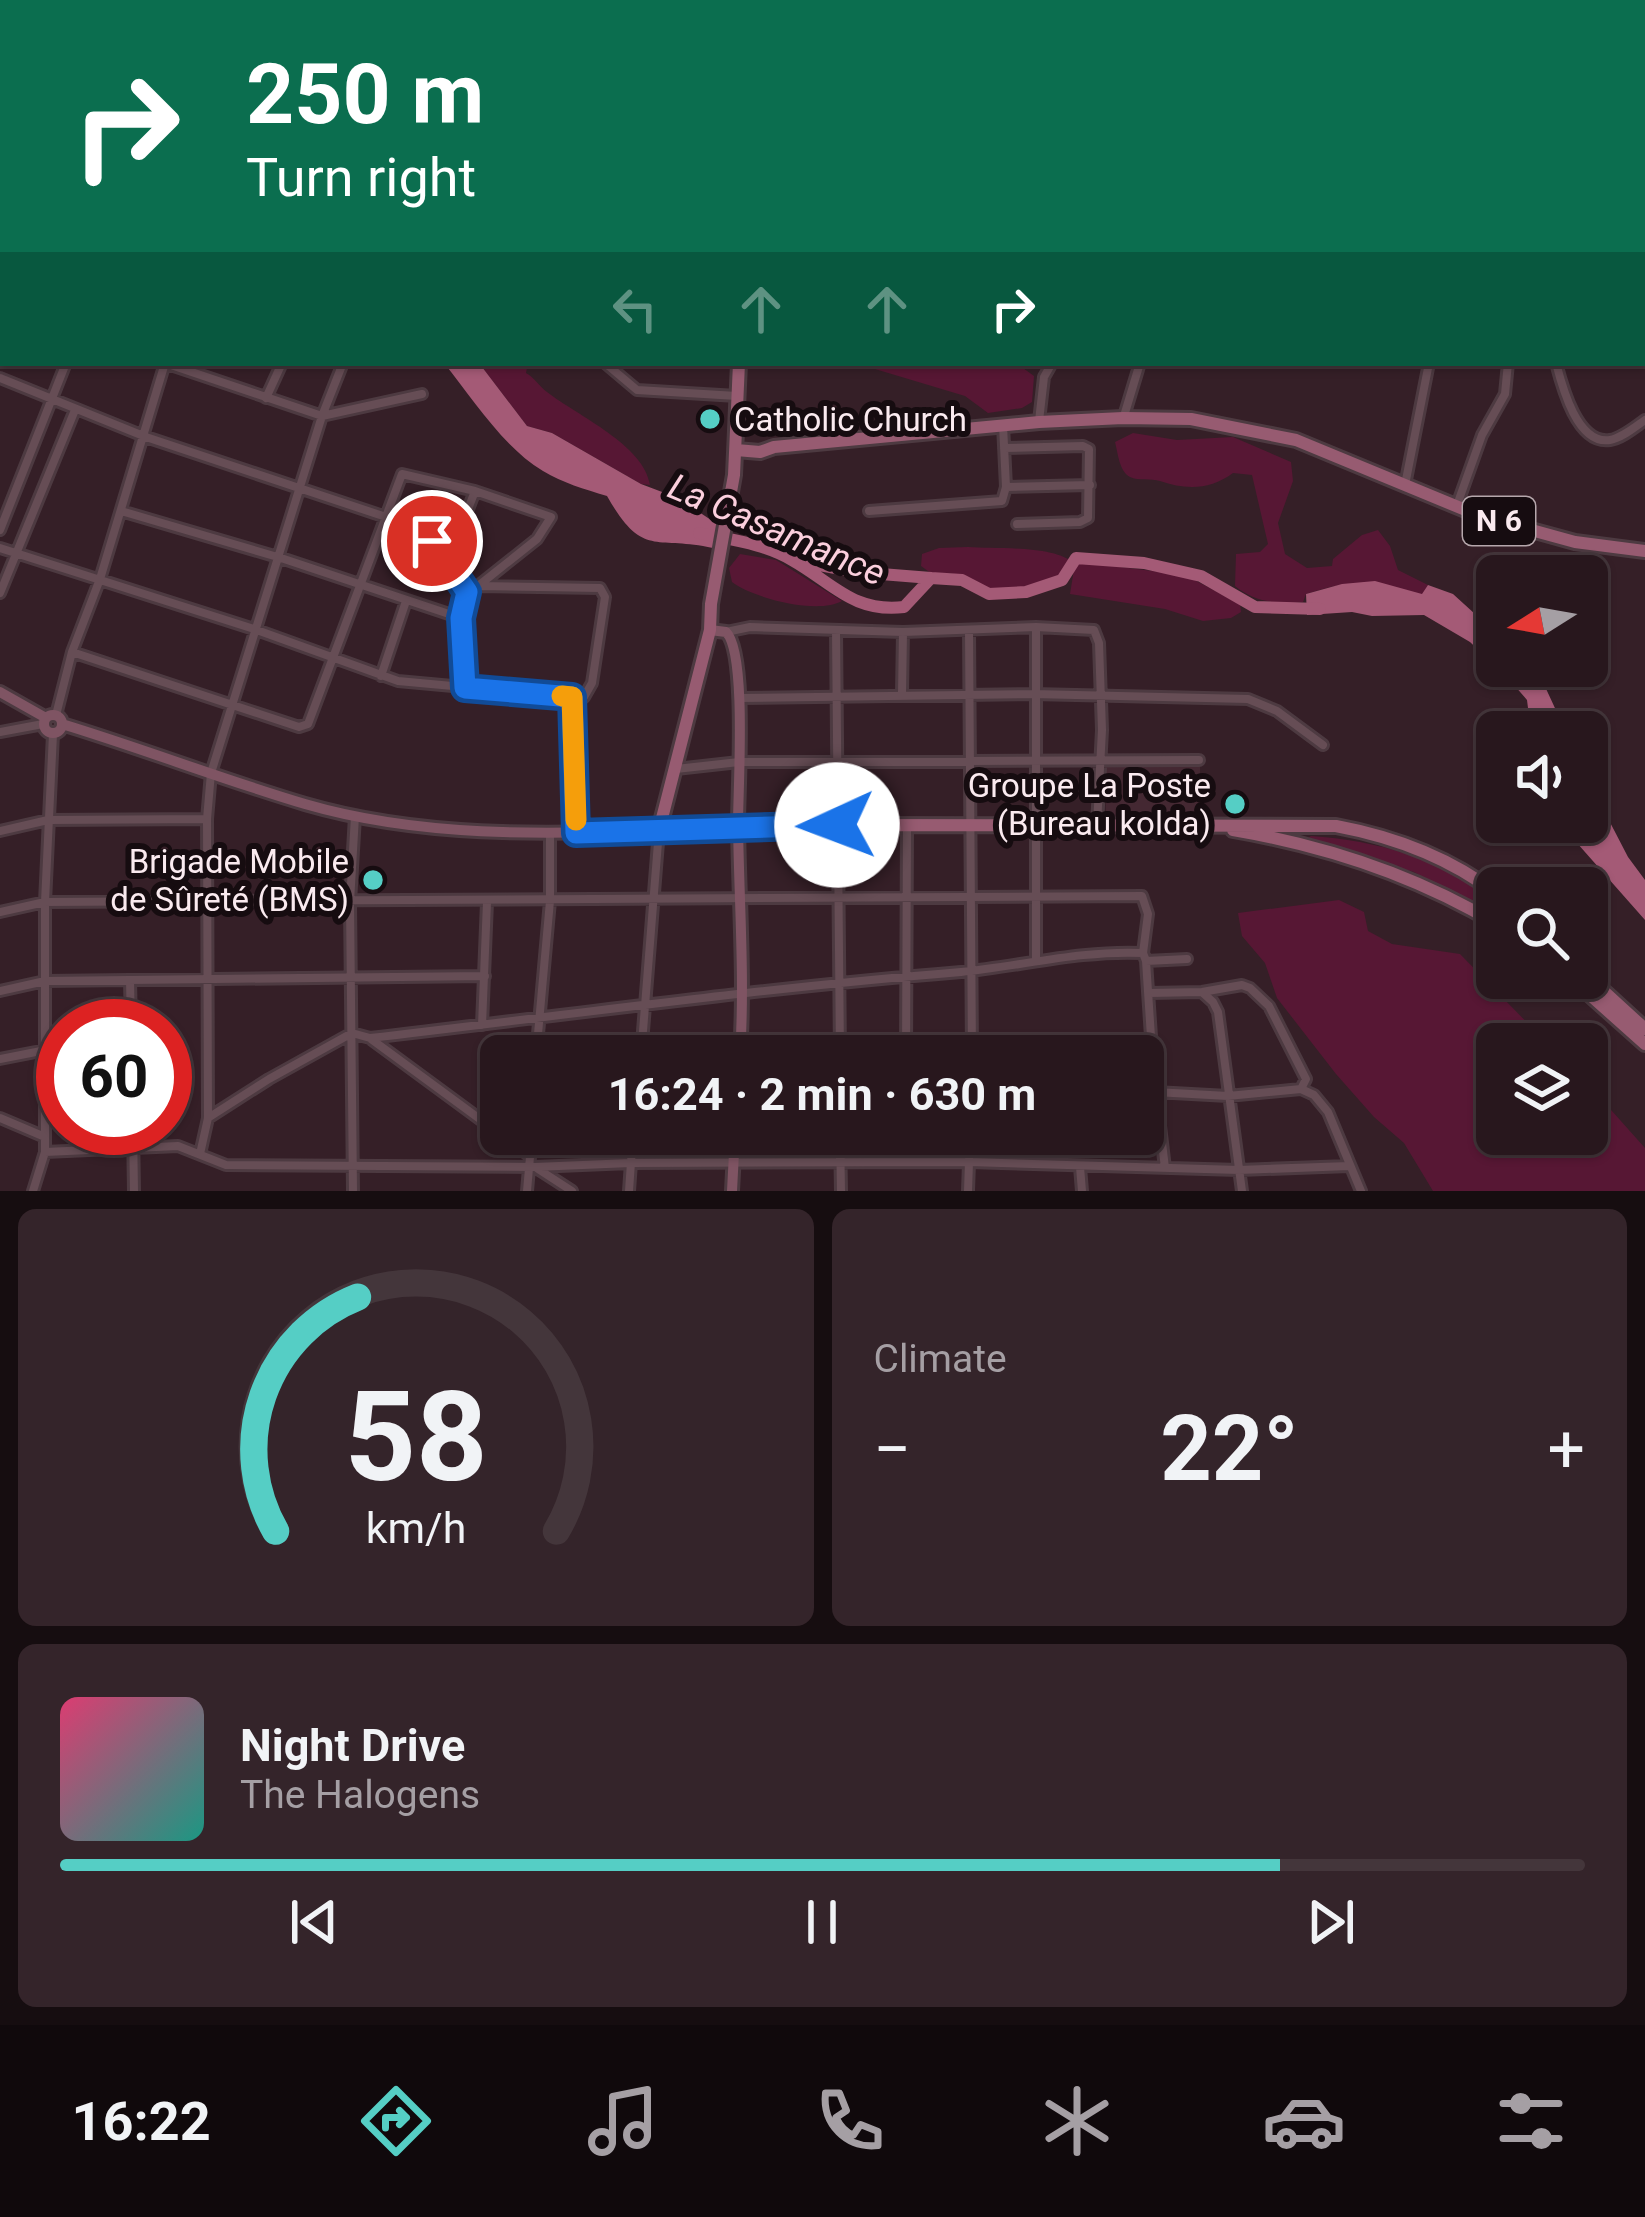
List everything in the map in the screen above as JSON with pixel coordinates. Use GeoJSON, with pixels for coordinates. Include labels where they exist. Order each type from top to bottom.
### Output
{"type":"FeatureCollection","features":[{"type":"Feature","properties":{"kind":"main road"},"geometry":{"type":"LineString","coordinates":[[659,830],[710,630],[734,475],[739,366]]}},
{"type":"Feature","properties":{"kind":"main road","name":"N 6"},"geometry":{"type":"LineString","coordinates":[[736,445],[767,449],[1039,422],[1191,419],[1308,444],[1456,507],[1575,542],[1645,551]]}},
{"type":"Feature","properties":{"kind":"main road"},"geometry":{"type":"LineString","coordinates":[[734,475],[767,449]]}},
{"type":"Feature","properties":{"kind":"main road"},"geometry":{"type":"LineString","coordinates":[[710,630],[726,632],[734,641],[739,698],[741,1035]]}},
{"type":"Feature","properties":{"kind":"main road"},"geometry":{"type":"LineString","coordinates":[[0,692],[52,723],[306,804],[355,815],[550,833],[837,825],[1302,824],[1375,833],[1450,862],[1476,880]]}},
{"type":"Feature","properties":{"kind":"main road"},"geometry":{"type":"LineString","coordinates":[[1214,826],[1282,837],[1371,864],[1476,912]]}},
{"type":"Feature","properties":{"kind":"main road"},"geometry":{"type":"LineString","coordinates":[[1608,995],[1645,1029]]}},
{"type":"Feature","properties":{"kind":"main road"},"geometry":{"type":"LineString","coordinates":[[1595,999],[1645,1044]]}},
{"type":"Feature","properties":{"kind":"main road"},"geometry":{"type":"LineString","coordinates":[[732,1191],[734,1155]]}},
{"type":"Feature","properties":{"kind":"street"},"geometry":{"type":"LineString","coordinates":[[0,530],[65,366]]}},
{"type":"Feature","properties":{"kind":"street"},"geometry":{"type":"LineString","coordinates":[[45,999],[52,723],[71,652],[146,437],[164,366]]}},
{"type":"Feature","properties":{"kind":"street"},"geometry":{"type":"LineString","coordinates":[[174,366],[322,416],[422,394]]}},
{"type":"Feature","properties":{"kind":"street"},"geometry":{"type":"LineString","coordinates":[[266,398],[281,366]]}},
{"type":"Feature","properties":{"kind":"street"},"geometry":{"type":"LineString","coordinates":[[200,1154],[208,1118],[207,819],[212,773],[254,629],[342,366]]}},
{"type":"Feature","properties":{"kind":"street"},"geometry":{"type":"LineString","coordinates":[[609,366],[637,390],[739,396]]}},
{"type":"Feature","properties":{"kind":"street"},"geometry":{"type":"LineString","coordinates":[[1039,422],[1044,377],[1050,366]]}},
{"type":"Feature","properties":{"kind":"street"},"geometry":{"type":"LineString","coordinates":[[1123,418],[1139,366]]}},
{"type":"Feature","properties":{"kind":"street"},"geometry":{"type":"LineString","coordinates":[[1405,487],[1428,366]]}},
{"type":"Feature","properties":{"kind":"street"},"geometry":{"type":"LineString","coordinates":[[1456,507],[1482,435],[1505,394],[1508,366]]}},
{"type":"Feature","properties":{"kind":"street"},"geometry":{"type":"LineString","coordinates":[[1557,366],[1583,428],[1598,439],[1615,440],[1645,420]]}},
{"type":"Feature","properties":{"kind":"street"},"geometry":{"type":"LineString","coordinates":[[0,378],[146,437],[416,527],[448,560],[467,592],[461,618],[465,688]]}},
{"type":"Feature","properties":{"kind":"street"},"geometry":{"type":"LineString","coordinates":[[0,593],[74,410]]}},
{"type":"Feature","properties":{"kind":"street"},"geometry":{"type":"LineString","coordinates":[[869,511],[997,503],[1005,497],[1006,487],[1004,425]]}},
{"type":"Feature","properties":{"kind":"street"},"geometry":{"type":"LineString","coordinates":[[1004,448],[1087,447],[1088,518],[1017,524]]}},
{"type":"Feature","properties":{"kind":"street"},"geometry":{"type":"LineString","coordinates":[[71,652],[298,727],[308,724],[402,474],[475,490],[551,517],[537,539],[467,592]]}},
{"type":"Feature","properties":{"kind":"street"},"geometry":{"type":"LineString","coordinates":[[1006,487],[1090,485]]}},
{"type":"Feature","properties":{"kind":"street"},"geometry":{"type":"LineString","coordinates":[[448,560],[475,490]]}},
{"type":"Feature","properties":{"kind":"street"},"geometry":{"type":"LineString","coordinates":[[121,511],[461,618]]}},
{"type":"Feature","properties":{"kind":"street"},"geometry":{"type":"LineString","coordinates":[[0,548],[254,629],[381,676],[584,697],[592,683],[605,597],[600,588],[478,586]]}},
{"type":"Feature","properties":{"kind":"street"},"geometry":{"type":"LineString","coordinates":[[381,676],[406,601]]}},
{"type":"Feature","properties":{"kind":"street"},"geometry":{"type":"LineString","coordinates":[[726,632],[750,627],[903,632],[1036,627],[1094,630],[1099,635],[1101,760],[1097,826]]}},
{"type":"Feature","properties":{"kind":"street"},"geometry":{"type":"LineString","coordinates":[[1036,627],[1036,961]]}},
{"type":"Feature","properties":{"kind":"street"},"geometry":{"type":"LineString","coordinates":[[969,630],[972,1035]]}},
{"type":"Feature","properties":{"kind":"street"},"geometry":{"type":"LineString","coordinates":[[836,631],[839,1035]]}},
{"type":"Feature","properties":{"kind":"street"},"geometry":{"type":"LineString","coordinates":[[902,694],[903,632]]}},
{"type":"Feature","properties":{"kind":"street"},"geometry":{"type":"LineString","coordinates":[[739,698],[1033,694],[1248,699],[1277,711],[1323,745]]}},
{"type":"Feature","properties":{"kind":"street"},"geometry":{"type":"LineString","coordinates":[[572,697],[576,833]]}},
{"type":"Feature","properties":{"kind":"street"},"geometry":{"type":"LineString","coordinates":[[0,733],[52,723]]}},
{"type":"Feature","properties":{"kind":"street"},"geometry":{"type":"LineString","coordinates":[[676,769],[838,760],[1199,760]]}},
{"type":"Feature","properties":{"kind":"street"},"geometry":{"type":"LineString","coordinates":[[352,1191],[350,902],[355,815]]}},
{"type":"Feature","properties":{"kind":"street"},"geometry":{"type":"LineString","coordinates":[[0,831],[48,820],[207,819]]}},
{"type":"Feature","properties":{"kind":"street"},"geometry":{"type":"LineString","coordinates":[[906,1035],[907,827]]}},
{"type":"Feature","properties":{"kind":"street"},"geometry":{"type":"LineString","coordinates":[[643,1035],[659,830]]}},
{"type":"Feature","properties":{"kind":"street"},"geometry":{"type":"LineString","coordinates":[[537,1035],[550,901],[550,833]]}},
{"type":"Feature","properties":{"kind":"street"},"geometry":{"type":"LineString","coordinates":[[0,913],[45,902],[1142,896],[1148,914],[1144,957],[1148,1035]]}},
{"type":"Feature","properties":{"kind":"street"},"geometry":{"type":"LineString","coordinates":[[482,1025],[487,902]]}},
{"type":"Feature","properties":{"kind":"street"},"geometry":{"type":"LineString","coordinates":[[208,1118],[352,1033],[370,1038],[1111,952],[1187,959]]}},
{"type":"Feature","properties":{"kind":"street"},"geometry":{"type":"LineString","coordinates":[[0,991],[45,981],[485,976]]}},
{"type":"Feature","properties":{"kind":"street"},"geometry":{"type":"LineString","coordinates":[[130,980],[130,999]]}},
{"type":"Feature","properties":{"kind":"street"},"geometry":{"type":"LineString","coordinates":[[1149,993],[1242,985],[1258,994],[1269,1006],[1306,1079],[1301,1089]]}},
{"type":"Feature","properties":{"kind":"street"},"geometry":{"type":"LineString","coordinates":[[1202,992],[1214,1001],[1218,1012],[1242,1191]]}},
{"type":"Feature","properties":{"kind":"street"},"geometry":{"type":"LineString","coordinates":[[370,1038],[572,1191]]}},
{"type":"Feature","properties":{"kind":"street"},"geometry":{"type":"LineString","coordinates":[[0,1059],[36,1052]]}},
{"type":"Feature","properties":{"kind":"street"},"geometry":{"type":"LineString","coordinates":[[1164,1092],[1228,1096],[1301,1089],[1314,1095],[1328,1112],[1361,1191]]}},
{"type":"Feature","properties":{"kind":"street"},"geometry":{"type":"LineString","coordinates":[[0,1118],[36,1133]]}},
{"type":"Feature","properties":{"kind":"street"},"geometry":{"type":"LineString","coordinates":[[192,1151],[226,1165],[969,1162],[1239,1170],[1349,1166]]}},
{"type":"Feature","properties":{"kind":"street"},"geometry":{"type":"LineString","coordinates":[[33,1191],[44,1155]]}},
{"type":"Feature","properties":{"kind":"street"},"geometry":{"type":"LineString","coordinates":[[134,1155],[134,1191]]}},
{"type":"Feature","properties":{"kind":"street"},"geometry":{"type":"LineString","coordinates":[[527,1191],[531,1155]]}},
{"type":"Feature","properties":{"kind":"street"},"geometry":{"type":"LineString","coordinates":[[629,1191],[632,1155]]}},
{"type":"Feature","properties":{"kind":"street"},"geometry":{"type":"LineString","coordinates":[[841,1155],[841,1191]]}},
{"type":"Feature","properties":{"kind":"street"},"geometry":{"type":"LineString","coordinates":[[968,1191],[969,1155]]}},
{"type":"Feature","properties":{"kind":"street"},"geometry":{"type":"LineString","coordinates":[[1163,1155],[1165,1168]]}},
{"type":"Feature","properties":{"kind":"street"},"geometry":{"type":"LineString","coordinates":[[1080,1167],[1082,1191]]}},
{"type":"Feature","properties":{"kind":"shaded area"},"geometry":{"type":"Polygon","coordinates":[[[446,366],[481,366],[527,426],[552,433],[641,484],[678,498],[717,524],[713,548],[641,537],[607,496],[543,471],[502,436],[446,366]]]}},
{"type":"Feature","properties":{"kind":"shaded area"},"geometry":{"type":"Polygon","coordinates":[[[481,366],[527,366],[526,373],[544,390],[623,444],[636,457],[650,485],[552,433],[527,426],[481,366]]]}},
{"type":"Feature","properties":{"kind":"shaded area"},"geometry":{"type":"Polygon","coordinates":[[[865,366],[1020,366],[1034,376],[1032,402],[1022,408],[988,413],[965,396],[865,366]]]}},
{"type":"Feature","properties":{"kind":"shaded area"},"geometry":{"type":"Polygon","coordinates":[[[1133,433],[1177,440],[1233,437],[1291,462],[1293,481],[1278,523],[1285,554],[1307,568],[1332,566],[1333,559],[1362,535],[1378,530],[1398,570],[1428,585],[1423,595],[1378,584],[1352,584],[1306,594],[1303,602],[1285,603],[1242,591],[1235,586],[1236,554],[1260,552],[1268,544],[1252,475],[1233,473],[1198,487],[1133,478],[1121,466],[1115,442],[1133,433]]]}},
{"type":"Feature","properties":{"kind":"shaded area"},"geometry":{"type":"Polygon","coordinates":[[[968,547],[1040,551],[1074,564],[1044,582],[1008,590],[985,587],[955,574],[932,574],[921,566],[922,554],[968,547]]]}},
{"type":"Feature","properties":{"kind":"shaded area"},"geometry":{"type":"Polygon","coordinates":[[[740,554],[776,560],[842,601],[802,605],[742,588],[732,582],[729,568],[740,554]]]}},
{"type":"Feature","properties":{"kind":"shaded area"},"geometry":{"type":"Polygon","coordinates":[[[1080,562],[1185,575],[1240,604],[1241,612],[1203,621],[1165,609],[1070,594],[1074,569],[1080,562]]]}},
{"type":"Feature","properties":{"kind":"shaded area"},"geometry":{"type":"Polygon","coordinates":[[[1375,581],[1422,594],[1428,585],[1453,594],[1476,615],[1476,648],[1424,615],[1307,615],[1306,594],[1375,581]]]}},
{"type":"Feature","properties":{"kind":"shaded area"},"geometry":{"type":"Polygon","coordinates":[[[1516,687],[1545,687],[1556,711],[1528,711],[1527,700],[1516,687]]]}},
{"type":"Feature","properties":{"kind":"shaded area"},"geometry":{"type":"Polygon","coordinates":[[[1200,762],[1200,823],[1106,823],[1105,763],[1200,762]]]}},
{"type":"Feature","properties":{"kind":"shaded area"},"geometry":{"type":"Polygon","coordinates":[[[1608,818],[1645,880],[1645,920],[1608,878],[1608,867],[1598,867],[1577,843],[1608,843],[1608,818]]]}},
{"type":"Feature","properties":{"kind":"shaded area"},"geometry":{"type":"Polygon","coordinates":[[[1311,836],[1360,842],[1410,855],[1476,887],[1476,905],[1414,872],[1305,840],[1311,836]]]}},
{"type":"Feature","properties":{"kind":"shaded area"},"geometry":{"type":"Polygon","coordinates":[[[1339,900],[1364,912],[1368,931],[1392,944],[1460,954],[1476,970],[1476,999],[1504,999],[1527,1023],[1476,1023],[1476,1155],[1608,1155],[1608,1107],[1645,1148],[1645,1191],[1433,1191],[1404,1143],[1336,1074],[1277,998],[1265,963],[1242,936],[1238,913],[1339,900]]]}},
{"type":"Feature","properties":{"kind":"waterway","name":"La Casamance"},"geometry":{"type":"LineString","coordinates":[[699,533],[770,550],[857,601],[886,608],[904,607],[931,578],[962,580],[989,594],[1026,592],[1062,580],[1076,558],[1144,563],[1201,576],[1255,607],[1320,609]]}},
{"type":"Feature","properties":{"kind":"waterway"},"geometry":{"type":"LineString","coordinates":[[799,561],[856,572],[931,578]]}},
{"type":"Feature","properties":{"kind":"slow traffic"},"geometry":{"type":"LineString","coordinates":[[562,696],[572,697],[576,820]]}},
{"type":"Feature","properties":{"kind":"place","name":"Catholic Church"},"geometry":{"type":"Point","coordinates":[710,419]}},
{"type":"Feature","properties":{"kind":"place","name":"Groupe La Poste (Bureau kolda)"},"geometry":{"type":"Point","coordinates":[1235,804]}},
{"type":"Feature","properties":{"kind":"place","name":"Brigade Mobile de Sûreté (BMS)"},"geometry":{"type":"Point","coordinates":[373,880]}},
{"type":"Feature","properties":{"kind":"route"},"geometry":{"type":"LineString","coordinates":[[432,541],[467,592],[461,618],[465,688],[572,697],[576,833],[837,825]]}}]}
